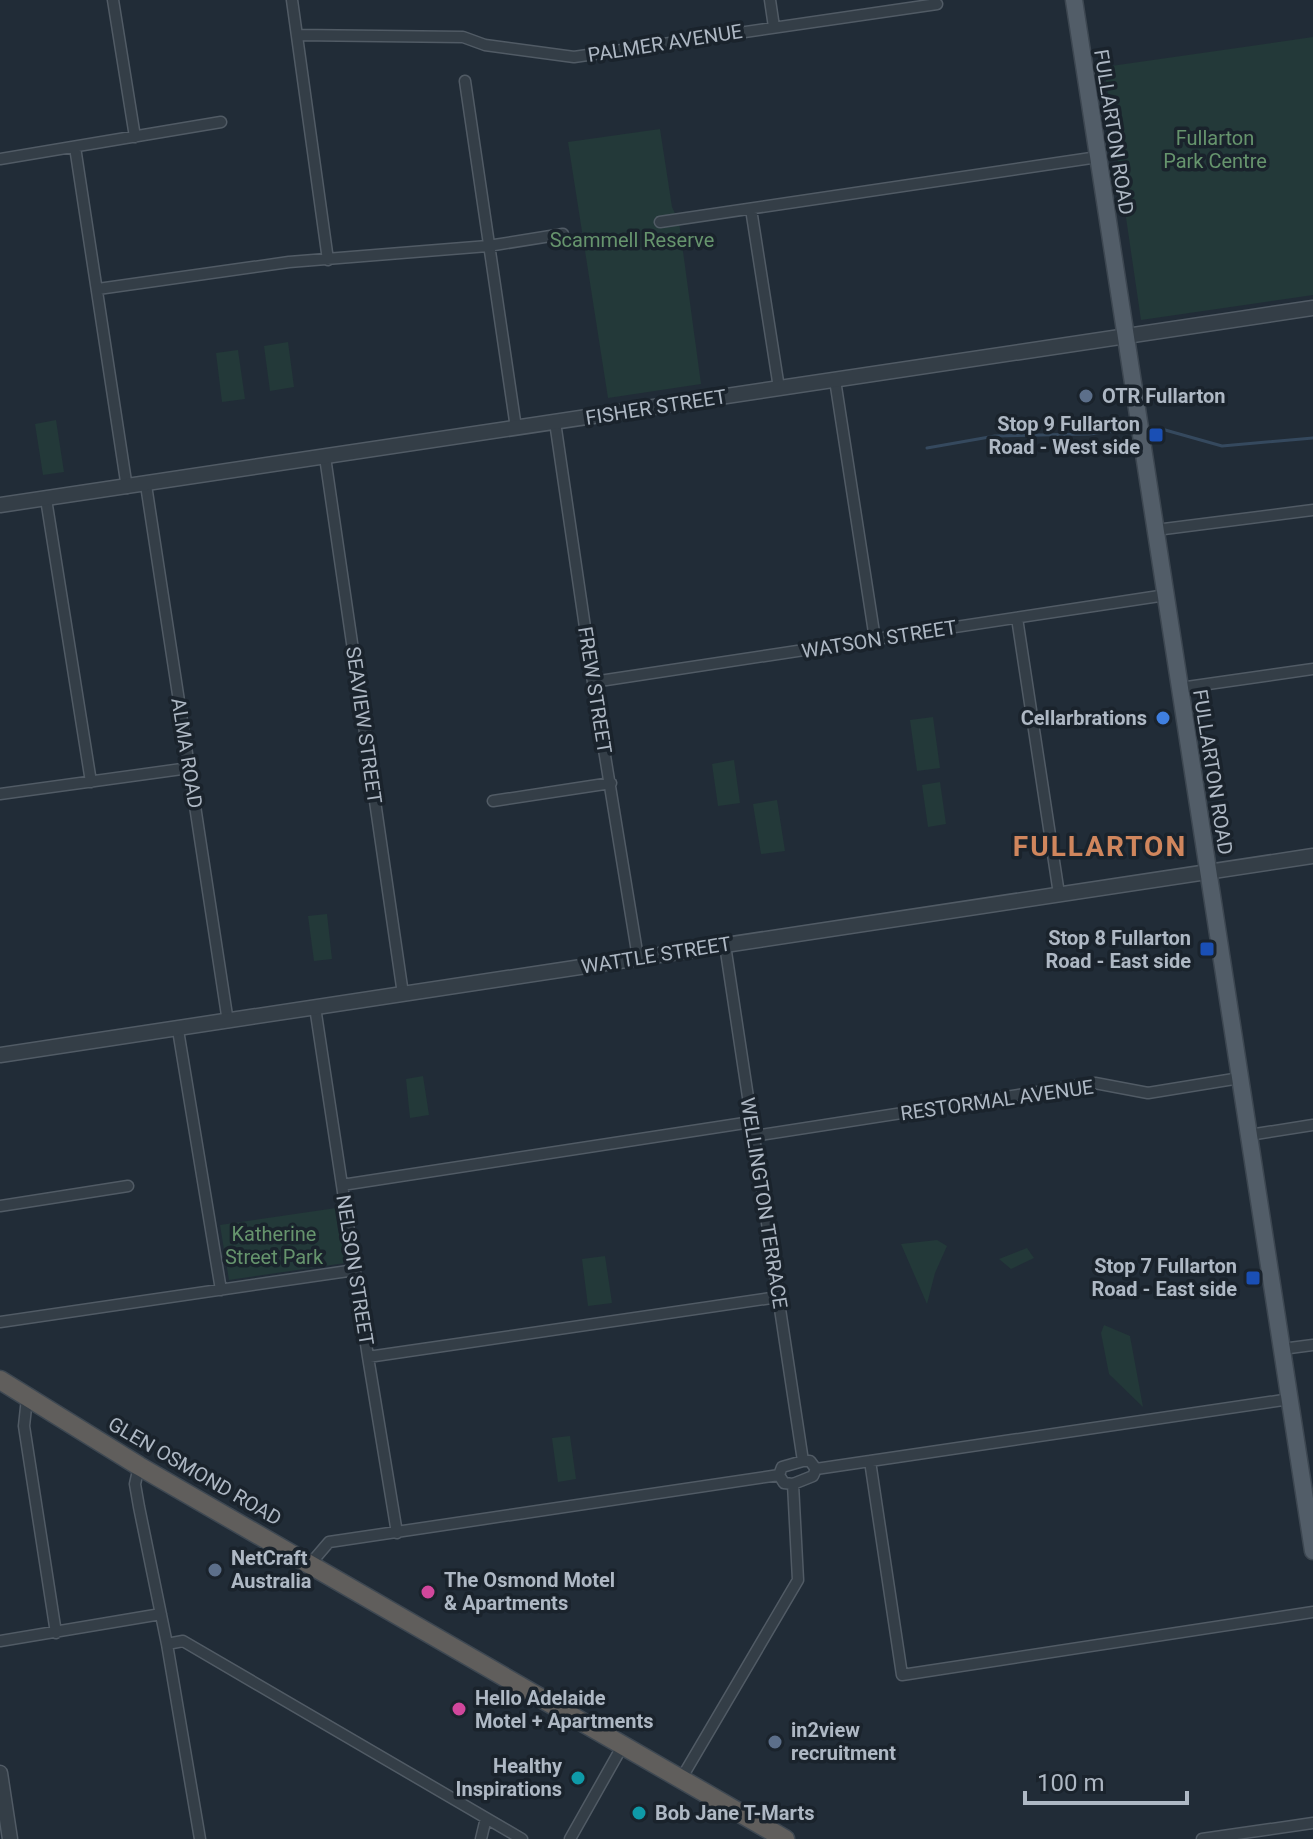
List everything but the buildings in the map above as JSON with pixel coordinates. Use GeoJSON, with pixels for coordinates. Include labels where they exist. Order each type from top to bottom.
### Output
{"type":"FeatureCollection","features":[{"type":"Feature","properties":{"kind":"highway","name":"GLEN OSMOND ROAD"},"geometry":{"type":"LineString","coordinates":[[0,1380],[139,1466],[785,1839]]}},
{"type":"Feature","properties":{"kind":"main road","name":"FULLARTON ROAD"},"geometry":{"type":"LineString","coordinates":[[1074,0],[1282,1349],[1308,1486],[1313,1551]]}},
{"type":"Feature","properties":{"kind":"street"},"geometry":{"type":"LineString","coordinates":[[113,0],[135,137]]}},
{"type":"Feature","properties":{"kind":"street"},"geometry":{"type":"LineString","coordinates":[[292,0],[328,260]]}},
{"type":"Feature","properties":{"kind":"street"},"geometry":{"type":"LineString","coordinates":[[770,0],[774,27]]}},
{"type":"Feature","properties":{"kind":"street","name":"PALMER AVENUE"},"geometry":{"type":"LineString","coordinates":[[297,35],[463,37],[485,45],[574,57],[937,4]]}},
{"type":"Feature","properties":{"kind":"street"},"geometry":{"type":"LineString","coordinates":[[465,81],[516,428]]}},
{"type":"Feature","properties":{"kind":"street"},"geometry":{"type":"LineString","coordinates":[[0,159],[221,122]]}},
{"type":"Feature","properties":{"kind":"street"},"geometry":{"type":"LineString","coordinates":[[75,147],[127,488]]}},
{"type":"Feature","properties":{"kind":"street"},"geometry":{"type":"LineString","coordinates":[[660,222],[1098,157]]}},
{"type":"Feature","properties":{"kind":"street"},"geometry":{"type":"LineString","coordinates":[[751,209],[779,388]]}},
{"type":"Feature","properties":{"kind":"street"},"geometry":{"type":"LineString","coordinates":[[98,289],[289,262],[488,246],[563,234]]}},
{"type":"Feature","properties":{"kind":"street","name":"FISHER STREET"},"geometry":{"type":"LineString","coordinates":[[0,505],[1313,308]]}},
{"type":"Feature","properties":{"kind":"street"},"geometry":{"type":"LineString","coordinates":[[835,380],[875,639]]}},
{"type":"Feature","properties":{"kind":"street","name":"FREW STREET"},"geometry":{"type":"LineString","coordinates":[[555,422],[638,958]]}},
{"type":"Feature","properties":{"kind":"street","name":"SEAVIEW STREET"},"geometry":{"type":"LineString","coordinates":[[325,457],[403,994]]}},
{"type":"Feature","properties":{"kind":"street","name":"ALMA ROAD"},"geometry":{"type":"LineString","coordinates":[[146,485],[228,1022]]}},
{"type":"Feature","properties":{"kind":"street"},"geometry":{"type":"LineString","coordinates":[[46,499],[91,782]]}},
{"type":"Feature","properties":{"kind":"street"},"geometry":{"type":"LineString","coordinates":[[1156,530],[1313,510]]}},
{"type":"Feature","properties":{"kind":"street","name":"WATSON STREET"},"geometry":{"type":"LineString","coordinates":[[593,682],[1166,595]]}},
{"type":"Feature","properties":{"kind":"street"},"geometry":{"type":"LineString","coordinates":[[1017,618],[1059,894]]}},
{"type":"Feature","properties":{"kind":"street"},"geometry":{"type":"LineString","coordinates":[[1180,688],[1313,669]]}},
{"type":"Feature","properties":{"kind":"street"},"geometry":{"type":"LineString","coordinates":[[0,794],[189,768]]}},
{"type":"Feature","properties":{"kind":"street"},"geometry":{"type":"LineString","coordinates":[[493,801],[611,783]]}},
{"type":"Feature","properties":{"kind":"street","name":"WATTLE STREET"},"geometry":{"type":"LineString","coordinates":[[0,1055],[1313,856]]}},
{"type":"Feature","properties":{"kind":"street","name":"WELLINGTON TERRACE"},"geometry":{"type":"LineString","coordinates":[[725,945],[803,1461]]}},
{"type":"Feature","properties":{"kind":"street","name":"NELSON STREET"},"geometry":{"type":"LineString","coordinates":[[315,1007],[397,1533]]}},
{"type":"Feature","properties":{"kind":"street"},"geometry":{"type":"LineString","coordinates":[[178,1030],[221,1290]]}},
{"type":"Feature","properties":{"kind":"street","name":"RESTORMAL AVENUE"},"geometry":{"type":"LineString","coordinates":[[754,1136],[1095,1083],[1148,1093],[1240,1078]]}},
{"type":"Feature","properties":{"kind":"street"},"geometry":{"type":"LineString","coordinates":[[342,1185],[751,1122]]}},
{"type":"Feature","properties":{"kind":"street"},"geometry":{"type":"LineString","coordinates":[[1249,1135],[1313,1125]]}},
{"type":"Feature","properties":{"kind":"street"},"geometry":{"type":"LineString","coordinates":[[0,1206],[128,1186]]}},
{"type":"Feature","properties":{"kind":"street"},"geometry":{"type":"LineString","coordinates":[[0,1322],[355,1270]]}},
{"type":"Feature","properties":{"kind":"street"},"geometry":{"type":"LineString","coordinates":[[368,1357],[778,1297]]}},
{"type":"Feature","properties":{"kind":"street"},"geometry":{"type":"LineString","coordinates":[[1282,1349],[1313,1345]]}},
{"type":"Feature","properties":{"kind":"street"},"geometry":{"type":"LineString","coordinates":[[27,1398],[24,1426],[56,1633]]}},
{"type":"Feature","properties":{"kind":"street"},"geometry":{"type":"LineString","coordinates":[[816,1469],[1290,1399]]}},
{"type":"Feature","properties":{"kind":"street"},"geometry":{"type":"LineString","coordinates":[[779,1475],[782,1467],[803,1461],[810,1461],[816,1469]]}},
{"type":"Feature","properties":{"kind":"street"},"geometry":{"type":"LineString","coordinates":[[870,1461],[902,1675],[1313,1612]]}},
{"type":"Feature","properties":{"kind":"street"},"geometry":{"type":"LineString","coordinates":[[139,1466],[135,1484],[167,1644],[200,1839]]}},
{"type":"Feature","properties":{"kind":"street"},"geometry":{"type":"LineString","coordinates":[[779,1475],[784,1483],[793,1484],[813,1476],[816,1469]]}},
{"type":"Feature","properties":{"kind":"street"},"geometry":{"type":"LineString","coordinates":[[311,1563],[329,1542],[779,1475]]}},
{"type":"Feature","properties":{"kind":"street"},"geometry":{"type":"LineString","coordinates":[[681,1779],[798,1580],[793,1484]]}},
{"type":"Feature","properties":{"kind":"street"},"geometry":{"type":"LineString","coordinates":[[0,1641],[161,1614]]}},
{"type":"Feature","properties":{"kind":"street"},"geometry":{"type":"LineString","coordinates":[[167,1644],[183,1641],[522,1839]]}},
{"type":"Feature","properties":{"kind":"street"},"geometry":{"type":"LineString","coordinates":[[570,1839],[623,1745]]}},
{"type":"Feature","properties":{"kind":"street"},"geometry":{"type":"LineString","coordinates":[[0,1773],[10,1839]]}},
{"type":"Feature","properties":{"kind":"street"},"geometry":{"type":"LineString","coordinates":[[481,1839],[486,1818]]}},
{"type":"Feature","properties":{"kind":"street"},"geometry":{"type":"LineString","coordinates":[[1202,1839],[1313,1823]]}},
{"type":"Feature","properties":{"kind":"green space","name":"Fullarton Park Centre"},"geometry":{"type":"Polygon","coordinates":[[[1313,37],[1313,295],[1141,320],[1104,67],[1313,37]]]}},
{"type":"Feature","properties":{"kind":"green space","name":"Scammell Reserve"},"geometry":{"type":"Polygon","coordinates":[[[660,129],[672,207],[679,222],[701,384],[608,398],[568,142],[660,129]]]}},
{"type":"Feature","properties":{"kind":"green space"},"geometry":{"type":"Polygon","coordinates":[[[288,342],[294,387],[270,391],[264,346],[288,342]]]}},
{"type":"Feature","properties":{"kind":"green space"},"geometry":{"type":"Polygon","coordinates":[[[238,350],[245,399],[222,402],[216,353],[238,350]]]}},
{"type":"Feature","properties":{"kind":"green space"},"geometry":{"type":"Polygon","coordinates":[[[56,420],[64,472],[43,475],[35,424],[56,420]]]}},
{"type":"Feature","properties":{"kind":"green space"},"geometry":{"type":"Polygon","coordinates":[[[933,717],[940,768],[917,771],[910,720],[933,717]]]}},
{"type":"Feature","properties":{"kind":"green space"},"geometry":{"type":"Polygon","coordinates":[[[734,760],[740,803],[718,806],[712,764],[734,760]]]}},
{"type":"Feature","properties":{"kind":"green space"},"geometry":{"type":"Polygon","coordinates":[[[940,782],[946,824],[928,827],[922,785],[940,782]]]}},
{"type":"Feature","properties":{"kind":"green space"},"geometry":{"type":"Polygon","coordinates":[[[777,800],[785,851],[761,854],[753,804],[777,800]]]}},
{"type":"Feature","properties":{"kind":"green space"},"geometry":{"type":"Polygon","coordinates":[[[327,914],[332,959],[314,961],[308,916],[327,914]]]}},
{"type":"Feature","properties":{"kind":"green space"},"geometry":{"type":"Polygon","coordinates":[[[423,1076],[429,1115],[410,1118],[406,1079],[423,1076]]]}},
{"type":"Feature","properties":{"kind":"green space","name":"Katherine Street Park"},"geometry":{"type":"Polygon","coordinates":[[[336,1208],[345,1263],[229,1280],[220,1225],[336,1208]]]}},
{"type":"Feature","properties":{"kind":"green space"},"geometry":{"type":"Polygon","coordinates":[[[937,1240],[947,1246],[935,1273],[927,1304],[901,1244],[937,1240]]]}},
{"type":"Feature","properties":{"kind":"green space"},"geometry":{"type":"Polygon","coordinates":[[[1027,1248],[1034,1258],[1011,1269],[999,1259],[1027,1248]]]}},
{"type":"Feature","properties":{"kind":"green space"},"geometry":{"type":"Polygon","coordinates":[[[605,1256],[612,1303],[588,1306],[582,1259],[605,1256]]]}},
{"type":"Feature","properties":{"kind":"green space"},"geometry":{"type":"Polygon","coordinates":[[[1104,1325],[1130,1336],[1143,1407],[1109,1374],[1101,1333],[1104,1325]]]}},
{"type":"Feature","properties":{"kind":"green space"},"geometry":{"type":"Polygon","coordinates":[[[570,1436],[576,1479],[558,1482],[552,1438],[570,1436]]]}},
{"type":"Feature","properties":{"kind":"waterway"},"geometry":{"type":"LineString","coordinates":[[1158,428],[1222,446],[1313,438]]}},
{"type":"Feature","properties":{"kind":"waterway"},"geometry":{"type":"LineString","coordinates":[[927,448],[995,436],[1089,434],[1133,429]]}},
{"type":"Feature","properties":{"kind":"place","name":"OTR Fullarton"},"geometry":{"type":"Point","coordinates":[1086,396]}},
{"type":"Feature","properties":{"kind":"place","name":"Stop 9 Fullarton Road - West side"},"geometry":{"type":"Point","coordinates":[1156,435]}},
{"type":"Feature","properties":{"kind":"place","name":"Cellarbrations"},"geometry":{"type":"Point","coordinates":[1163,718]}},
{"type":"Feature","properties":{"kind":"place","name":"Stop 8 Fullarton Road - East side"},"geometry":{"type":"Point","coordinates":[1207,949]}},
{"type":"Feature","properties":{"kind":"place","name":"Stop 7 Fullarton Road - East side"},"geometry":{"type":"Point","coordinates":[1253,1278]}},
{"type":"Feature","properties":{"kind":"place","name":"NetCraft Australia"},"geometry":{"type":"Point","coordinates":[215,1570]}},
{"type":"Feature","properties":{"kind":"place","name":"The Osmond Motel & Apartments"},"geometry":{"type":"Point","coordinates":[428,1592]}},
{"type":"Feature","properties":{"kind":"place","name":"Hello Adelaide Motel + Apartments"},"geometry":{"type":"Point","coordinates":[459,1709]}},
{"type":"Feature","properties":{"kind":"place","name":"in2view recruitment"},"geometry":{"type":"Point","coordinates":[775,1742]}},
{"type":"Feature","properties":{"kind":"place","name":"Healthy Inspirations"},"geometry":{"type":"Point","coordinates":[578,1778]}},
{"type":"Feature","properties":{"kind":"place","name":"Bob Jane T-Marts"},"geometry":{"type":"Point","coordinates":[639,1813]}},
{"type":"Feature","properties":{"kind":"district","name":"FULLARTON"},"geometry":{"type":"Point","coordinates":[1100,846]}}]}
